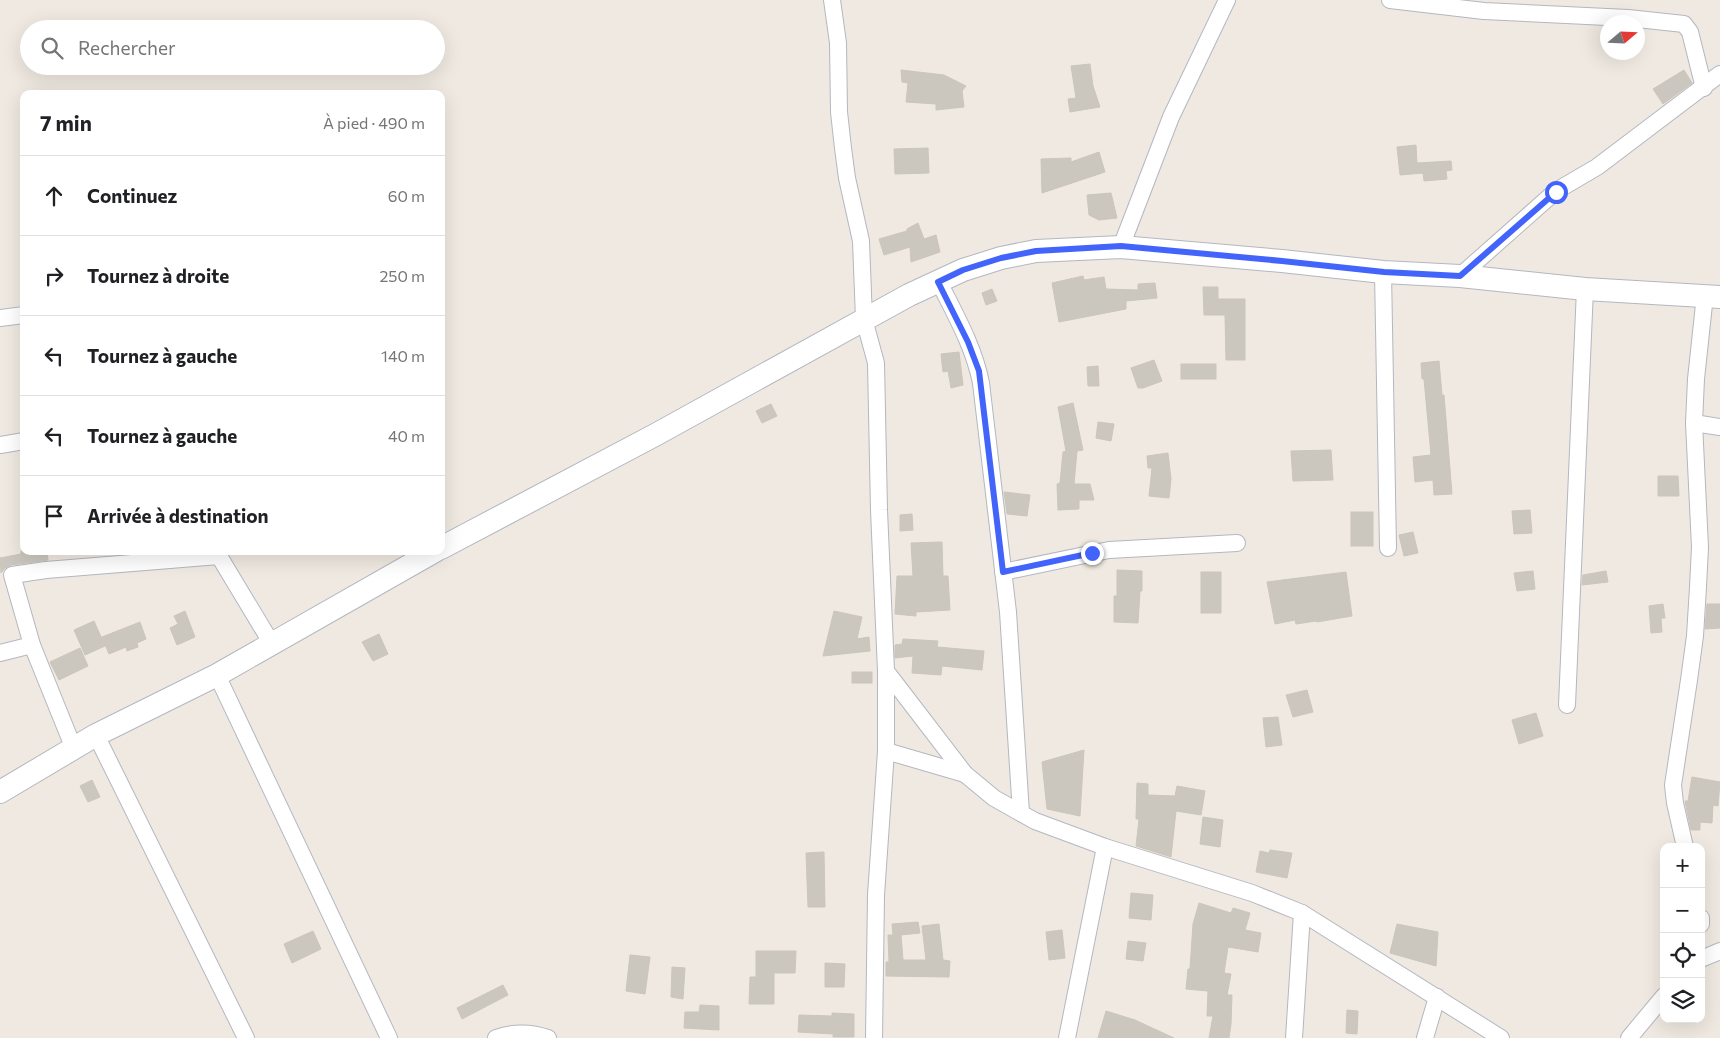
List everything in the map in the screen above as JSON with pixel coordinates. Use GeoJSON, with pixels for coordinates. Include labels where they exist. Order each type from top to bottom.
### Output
{"type":"FeatureCollection","features":[{"type":"Feature","properties":{"kind":"main road"},"geometry":{"type":"LineString","coordinates":[[445,546],[654,435],[909,295],[963,270],[1001,258],[1028,253],[1121,246],[1384,272],[1460,276],[1585,289],[1712,296]]}},
{"type":"Feature","properties":{"kind":"main road"},"geometry":{"type":"LineString","coordinates":[[0,792],[96,735],[217,675],[428,555]]}},
{"type":"Feature","properties":{"kind":"street"},"geometry":{"type":"LineString","coordinates":[[832,0],[838,43],[839,112],[843,148],[847,178],[861,241],[864,319],[876,363],[879,510],[886,671],[886,750],[876,895],[874,1038]]}},
{"type":"Feature","properties":{"kind":"street"},"geometry":{"type":"LineString","coordinates":[[1121,246],[1171,117],[1228,0]]}},
{"type":"Feature","properties":{"kind":"street"},"geometry":{"type":"LineString","coordinates":[[1390,0],[1486,5],[1684,24],[1690,32],[1704,88]]}},
{"type":"Feature","properties":{"kind":"street"},"geometry":{"type":"LineString","coordinates":[[1460,276],[1556,192],[1597,168],[1720,74]]}},
{"type":"Feature","properties":{"kind":"street"},"geometry":{"type":"LineString","coordinates":[[1384,272],[1388,548]]}},
{"type":"Feature","properties":{"kind":"street"},"geometry":{"type":"LineString","coordinates":[[938,282],[968,342],[979,371],[1008,612],[1021,814]]}},
{"type":"Feature","properties":{"kind":"street"},"geometry":{"type":"LineString","coordinates":[[1567,704],[1585,289]]}},
{"type":"Feature","properties":{"kind":"street"},"geometry":{"type":"LineString","coordinates":[[1684,843],[1673,785],[1695,636],[1700,547],[1694,423],[1696,379],[1712,296]]}},
{"type":"Feature","properties":{"kind":"street"},"geometry":{"type":"LineString","coordinates":[[0,318],[20,316]]}},
{"type":"Feature","properties":{"kind":"street"},"geometry":{"type":"LineString","coordinates":[[1694,423],[1720,427]]}},
{"type":"Feature","properties":{"kind":"street"},"geometry":{"type":"LineString","coordinates":[[0,445],[20,442]]}},
{"type":"Feature","properties":{"kind":"street"},"geometry":{"type":"LineString","coordinates":[[1003,572],[1109,550],[1237,543]]}},
{"type":"Feature","properties":{"kind":"street"},"geometry":{"type":"LineString","coordinates":[[74,748],[6,576],[46,570],[207,555]]}},
{"type":"Feature","properties":{"kind":"street"},"geometry":{"type":"LineString","coordinates":[[219,555],[272,644]]}},
{"type":"Feature","properties":{"kind":"street"},"geometry":{"type":"LineString","coordinates":[[0,653],[32,645]]}},
{"type":"Feature","properties":{"kind":"street"},"geometry":{"type":"LineString","coordinates":[[886,671],[965,774],[994,798],[1035,821],[1105,847],[1252,893],[1302,913],[1501,1038]]}},
{"type":"Feature","properties":{"kind":"street"},"geometry":{"type":"LineString","coordinates":[[217,675],[389,1038]]}},
{"type":"Feature","properties":{"kind":"street"},"geometry":{"type":"LineString","coordinates":[[96,735],[246,1038]]}},
{"type":"Feature","properties":{"kind":"street"},"geometry":{"type":"LineString","coordinates":[[886,750],[965,774]]}},
{"type":"Feature","properties":{"kind":"street"},"geometry":{"type":"LineString","coordinates":[[1067,1038],[1105,847]]}},
{"type":"Feature","properties":{"kind":"street"},"geometry":{"type":"LineString","coordinates":[[1294,1038],[1302,913]]}},
{"type":"Feature","properties":{"kind":"street"},"geometry":{"type":"LineString","coordinates":[[1705,957],[1720,951]]}},
{"type":"Feature","properties":{"kind":"street"},"geometry":{"type":"LineString","coordinates":[[1425,1038],[1437,997]]}},
{"type":"Feature","properties":{"kind":"street"},"geometry":{"type":"LineString","coordinates":[[1630,1038],[1660,1001]]}},
{"type":"Feature","properties":{"kind":"street"},"geometry":{"type":"LineString","coordinates":[[496,1038],[525,1033],[548,1038]]}},
{"type":"Feature","properties":{"kind":"building"},"geometry":{"type":"Polygon","coordinates":[[[1090,64],[1093,86],[1100,107],[1070,112],[1068,99],[1076,98],[1071,66],[1090,64]]]}},
{"type":"Feature","properties":{"kind":"building"},"geometry":{"type":"Polygon","coordinates":[[[901,70],[944,75],[966,86],[962,91],[964,107],[936,110],[936,104],[906,102],[908,83],[902,82],[901,70]]]}},
{"type":"Feature","properties":{"kind":"building"},"geometry":{"type":"Polygon","coordinates":[[[1684,70],[1692,83],[1663,104],[1653,89],[1684,70]]]}},
{"type":"Feature","properties":{"kind":"building"},"geometry":{"type":"Polygon","coordinates":[[[1416,145],[1417,163],[1451,161],[1452,170],[1446,171],[1447,179],[1424,181],[1423,173],[1400,175],[1397,147],[1416,145]]]}},
{"type":"Feature","properties":{"kind":"building"},"geometry":{"type":"Polygon","coordinates":[[[928,148],[929,173],[895,174],[894,149],[928,148]]]}},
{"type":"Feature","properties":{"kind":"building"},"geometry":{"type":"Polygon","coordinates":[[[1099,152],[1105,172],[1042,193],[1041,159],[1071,158],[1071,162],[1099,152]]]}},
{"type":"Feature","properties":{"kind":"building"},"geometry":{"type":"Polygon","coordinates":[[[1111,193],[1117,218],[1099,220],[1089,215],[1087,195],[1111,193]]]}},
{"type":"Feature","properties":{"kind":"building"},"geometry":{"type":"Polygon","coordinates":[[[918,223],[924,239],[936,235],[940,252],[911,262],[910,247],[884,255],[879,239],[907,231],[907,229],[918,223]]]}},
{"type":"Feature","properties":{"kind":"building"},"geometry":{"type":"Polygon","coordinates":[[[1083,276],[1084,280],[1104,277],[1106,289],[1138,290],[1138,284],[1155,283],[1157,298],[1126,301],[1126,309],[1059,322],[1052,283],[1083,276]]]}},
{"type":"Feature","properties":{"kind":"building"},"geometry":{"type":"Polygon","coordinates":[[[1203,287],[1218,287],[1218,299],[1245,299],[1245,360],[1226,360],[1225,315],[1204,315],[1203,287]]]}},
{"type":"Feature","properties":{"kind":"building"},"geometry":{"type":"Polygon","coordinates":[[[992,289],[997,301],[986,305],[982,293],[992,289]]]}},
{"type":"Feature","properties":{"kind":"building"},"geometry":{"type":"Polygon","coordinates":[[[959,352],[963,385],[951,388],[948,371],[943,372],[941,354],[959,352]]]}},
{"type":"Feature","properties":{"kind":"building"},"geometry":{"type":"Polygon","coordinates":[[[1154,360],[1162,381],[1138,388],[1131,368],[1154,360]]]}},
{"type":"Feature","properties":{"kind":"building"},"geometry":{"type":"Polygon","coordinates":[[[1439,361],[1442,395],[1444,395],[1452,494],[1434,495],[1433,480],[1415,482],[1413,457],[1431,455],[1421,363],[1439,361]]]}},
{"type":"Feature","properties":{"kind":"building"},"geometry":{"type":"Polygon","coordinates":[[[1181,364],[1216,364],[1216,379],[1181,379],[1181,364]]]}},
{"type":"Feature","properties":{"kind":"building"},"geometry":{"type":"Polygon","coordinates":[[[1098,366],[1099,386],[1088,386],[1087,367],[1098,366]]]}},
{"type":"Feature","properties":{"kind":"building"},"geometry":{"type":"Polygon","coordinates":[[[1073,403],[1083,450],[1077,451],[1074,484],[1090,484],[1094,500],[1079,500],[1079,509],[1058,510],[1057,484],[1060,483],[1063,452],[1066,451],[1058,407],[1073,403]]]}},
{"type":"Feature","properties":{"kind":"building"},"geometry":{"type":"Polygon","coordinates":[[[771,404],[777,416],[762,423],[756,411],[771,404]]]}},
{"type":"Feature","properties":{"kind":"building"},"geometry":{"type":"Polygon","coordinates":[[[1098,422],[1114,424],[1111,441],[1096,438],[1098,422]]]}},
{"type":"Feature","properties":{"kind":"building"},"geometry":{"type":"Polygon","coordinates":[[[1331,450],[1333,480],[1293,481],[1291,451],[1331,450]]]}},
{"type":"Feature","properties":{"kind":"building"},"geometry":{"type":"Polygon","coordinates":[[[1168,453],[1171,479],[1169,498],[1149,496],[1152,468],[1148,468],[1147,456],[1168,453]]]}},
{"type":"Feature","properties":{"kind":"building"},"geometry":{"type":"Polygon","coordinates":[[[1658,476],[1678,476],[1679,496],[1658,496],[1658,476]]]}},
{"type":"Feature","properties":{"kind":"building"},"geometry":{"type":"Polygon","coordinates":[[[1004,492],[1030,495],[1027,516],[1007,514],[1004,492]]]}},
{"type":"Feature","properties":{"kind":"building"},"geometry":{"type":"Polygon","coordinates":[[[1530,510],[1532,533],[1514,534],[1512,511],[1530,510]]]}},
{"type":"Feature","properties":{"kind":"building"},"geometry":{"type":"Polygon","coordinates":[[[1351,512],[1373,512],[1373,546],[1351,546],[1351,512]]]}},
{"type":"Feature","properties":{"kind":"building"},"geometry":{"type":"Polygon","coordinates":[[[912,514],[913,530],[900,531],[900,515],[912,514]]]}},
{"type":"Feature","properties":{"kind":"building"},"geometry":{"type":"Polygon","coordinates":[[[1413,532],[1418,553],[1404,556],[1399,535],[1413,532]]]}},
{"type":"Feature","properties":{"kind":"building"},"geometry":{"type":"Polygon","coordinates":[[[942,542],[943,576],[948,576],[950,610],[916,612],[916,616],[895,614],[897,576],[913,576],[911,543],[942,542]]]}},
{"type":"Feature","properties":{"kind":"building"},"geometry":{"type":"Polygon","coordinates":[[[20,554],[47,555],[48,560],[11,565],[1,573],[0,558],[20,554]]]}},
{"type":"Feature","properties":{"kind":"building"},"geometry":{"type":"Polygon","coordinates":[[[1117,570],[1142,571],[1142,591],[1140,591],[1138,623],[1114,622],[1117,570]]]}},
{"type":"Feature","properties":{"kind":"building"},"geometry":{"type":"Polygon","coordinates":[[[1533,571],[1535,589],[1517,591],[1514,573],[1533,571]]]}},
{"type":"Feature","properties":{"kind":"building"},"geometry":{"type":"Polygon","coordinates":[[[1606,571],[1608,582],[1582,585],[1583,575],[1606,571]]]}},
{"type":"Feature","properties":{"kind":"building"},"geometry":{"type":"Polygon","coordinates":[[[1201,572],[1221,572],[1221,613],[1201,613],[1201,572]]]}},
{"type":"Feature","properties":{"kind":"building"},"geometry":{"type":"Polygon","coordinates":[[[1346,572],[1352,616],[1317,622],[1296,624],[1295,620],[1275,624],[1267,582],[1346,572]]]}},
{"type":"Feature","properties":{"kind":"building"},"geometry":{"type":"Polygon","coordinates":[[[1663,604],[1665,618],[1661,618],[1662,632],[1651,633],[1649,606],[1663,604]]]}},
{"type":"Feature","properties":{"kind":"building"},"geometry":{"type":"Polygon","coordinates":[[[1707,604],[1720,604],[1720,628],[1705,629],[1707,604]]]}},
{"type":"Feature","properties":{"kind":"building"},"geometry":{"type":"Polygon","coordinates":[[[185,611],[195,637],[177,645],[170,628],[178,624],[174,616],[185,611]]]}},
{"type":"Feature","properties":{"kind":"building"},"geometry":{"type":"Polygon","coordinates":[[[834,611],[862,617],[857,639],[869,637],[870,651],[823,656],[834,611]]]}},
{"type":"Feature","properties":{"kind":"building"},"geometry":{"type":"Polygon","coordinates":[[[94,621],[105,646],[85,655],[74,630],[94,621]]]}},
{"type":"Feature","properties":{"kind":"building"},"geometry":{"type":"Polygon","coordinates":[[[140,622],[146,639],[137,643],[138,647],[127,651],[126,647],[109,654],[102,637],[140,622]]]}},
{"type":"Feature","properties":{"kind":"building"},"geometry":{"type":"Polygon","coordinates":[[[379,634],[388,654],[373,661],[362,642],[379,634]]]}},
{"type":"Feature","properties":{"kind":"building"},"geometry":{"type":"Polygon","coordinates":[[[903,639],[938,641],[937,647],[984,651],[982,670],[942,666],[941,675],[912,673],[913,656],[895,658],[895,645],[902,644],[903,639]]]}},
{"type":"Feature","properties":{"kind":"building"},"geometry":{"type":"Polygon","coordinates":[[[80,648],[88,666],[59,680],[50,662],[80,648]]]}},
{"type":"Feature","properties":{"kind":"building"},"geometry":{"type":"Polygon","coordinates":[[[852,672],[872,672],[872,683],[852,683],[852,672]]]}},
{"type":"Feature","properties":{"kind":"building"},"geometry":{"type":"Polygon","coordinates":[[[1307,690],[1313,712],[1293,717],[1286,695],[1307,690]]]}},
{"type":"Feature","properties":{"kind":"building"},"geometry":{"type":"Polygon","coordinates":[[[1536,713],[1543,736],[1519,744],[1512,720],[1536,713]]]}},
{"type":"Feature","properties":{"kind":"building"},"geometry":{"type":"Polygon","coordinates":[[[1278,717],[1282,745],[1266,747],[1263,718],[1278,717]]]}},
{"type":"Feature","properties":{"kind":"building"},"geometry":{"type":"Polygon","coordinates":[[[1084,750],[1080,816],[1047,809],[1042,762],[1084,750]]]}},
{"type":"Feature","properties":{"kind":"building"},"geometry":{"type":"Polygon","coordinates":[[[1692,777],[1720,782],[1718,806],[1713,805],[1712,823],[1700,822],[1700,830],[1691,830],[1685,801],[1688,801],[1692,777]]]}},
{"type":"Feature","properties":{"kind":"building"},"geometry":{"type":"Polygon","coordinates":[[[92,780],[100,797],[88,802],[80,786],[92,780]]]}},
{"type":"Feature","properties":{"kind":"building"},"geometry":{"type":"Polygon","coordinates":[[[1137,783],[1148,784],[1148,795],[1175,796],[1177,786],[1205,791],[1201,815],[1176,811],[1171,857],[1136,846],[1139,819],[1136,819],[1137,783]]]}},
{"type":"Feature","properties":{"kind":"building"},"geometry":{"type":"Polygon","coordinates":[[[1203,817],[1223,820],[1220,847],[1200,844],[1203,817]]]}},
{"type":"Feature","properties":{"kind":"building"},"geometry":{"type":"Polygon","coordinates":[[[1270,850],[1292,853],[1287,878],[1256,872],[1260,851],[1269,853],[1270,850]]]}},
{"type":"Feature","properties":{"kind":"building"},"geometry":{"type":"Polygon","coordinates":[[[824,852],[825,907],[808,907],[806,853],[824,852]]]}},
{"type":"Feature","properties":{"kind":"building"},"geometry":{"type":"Polygon","coordinates":[[[1131,893],[1153,895],[1151,920],[1129,918],[1131,893]]]}},
{"type":"Feature","properties":{"kind":"building"},"geometry":{"type":"Polygon","coordinates":[[[1199,903],[1231,913],[1233,908],[1250,913],[1245,930],[1261,933],[1258,952],[1228,947],[1224,973],[1231,974],[1227,995],[1232,995],[1229,1038],[1209,1038],[1213,1016],[1207,1016],[1208,991],[1186,989],[1188,969],[1190,969],[1193,924],[1199,903]]]}},
{"type":"Feature","properties":{"kind":"building"},"geometry":{"type":"Polygon","coordinates":[[[918,922],[920,933],[901,935],[903,960],[926,960],[922,926],[939,924],[943,960],[950,961],[949,977],[886,976],[886,962],[889,962],[888,935],[893,935],[892,924],[918,922]]]}},
{"type":"Feature","properties":{"kind":"building"},"geometry":{"type":"Polygon","coordinates":[[[1397,924],[1438,932],[1436,966],[1390,953],[1397,924]]]}},
{"type":"Feature","properties":{"kind":"building"},"geometry":{"type":"Polygon","coordinates":[[[1062,930],[1065,958],[1049,960],[1046,932],[1062,930]]]}},
{"type":"Feature","properties":{"kind":"building"},"geometry":{"type":"Polygon","coordinates":[[[313,931],[321,949],[292,963],[284,944],[313,931]]]}},
{"type":"Feature","properties":{"kind":"building"},"geometry":{"type":"Polygon","coordinates":[[[1128,941],[1146,943],[1143,961],[1126,959],[1128,941]]]}},
{"type":"Feature","properties":{"kind":"building"},"geometry":{"type":"Polygon","coordinates":[[[756,951],[796,951],[795,973],[774,973],[774,1004],[749,1004],[750,977],[756,977],[756,951]]]}},
{"type":"Feature","properties":{"kind":"building"},"geometry":{"type":"Polygon","coordinates":[[[630,955],[650,957],[645,994],[626,991],[630,955]]]}},
{"type":"Feature","properties":{"kind":"building"},"geometry":{"type":"Polygon","coordinates":[[[825,963],[845,964],[844,987],[825,987],[825,963]]]}},
{"type":"Feature","properties":{"kind":"building"},"geometry":{"type":"Polygon","coordinates":[[[672,967],[685,968],[683,999],[671,997],[672,967]]]}},
{"type":"Feature","properties":{"kind":"building"},"geometry":{"type":"Polygon","coordinates":[[[503,985],[508,995],[462,1019],[457,1008],[503,985]]]}},
{"type":"Feature","properties":{"kind":"building"},"geometry":{"type":"Polygon","coordinates":[[[700,1005],[719,1006],[719,1030],[684,1028],[685,1012],[699,1012],[700,1005]]]}},
{"type":"Feature","properties":{"kind":"building"},"geometry":{"type":"Polygon","coordinates":[[[1347,1010],[1358,1011],[1357,1034],[1346,1033],[1347,1010]]]}},
{"type":"Feature","properties":{"kind":"building"},"geometry":{"type":"Polygon","coordinates":[[[1106,1011],[1135,1020],[1174,1038],[1098,1038],[1106,1011]]]}},
{"type":"Feature","properties":{"kind":"building"},"geometry":{"type":"Polygon","coordinates":[[[832,1013],[854,1014],[854,1037],[833,1037],[833,1034],[798,1032],[799,1015],[832,1016],[832,1013]]]}},
{"type":"Feature","properties":{"kind":"route"},"geometry":{"type":"LineString","coordinates":[[1092,553],[1003,572],[979,371],[968,342],[938,282],[963,270],[1001,258],[1036,251],[1121,246],[1384,272],[1460,276],[1556,192]]}}]}
